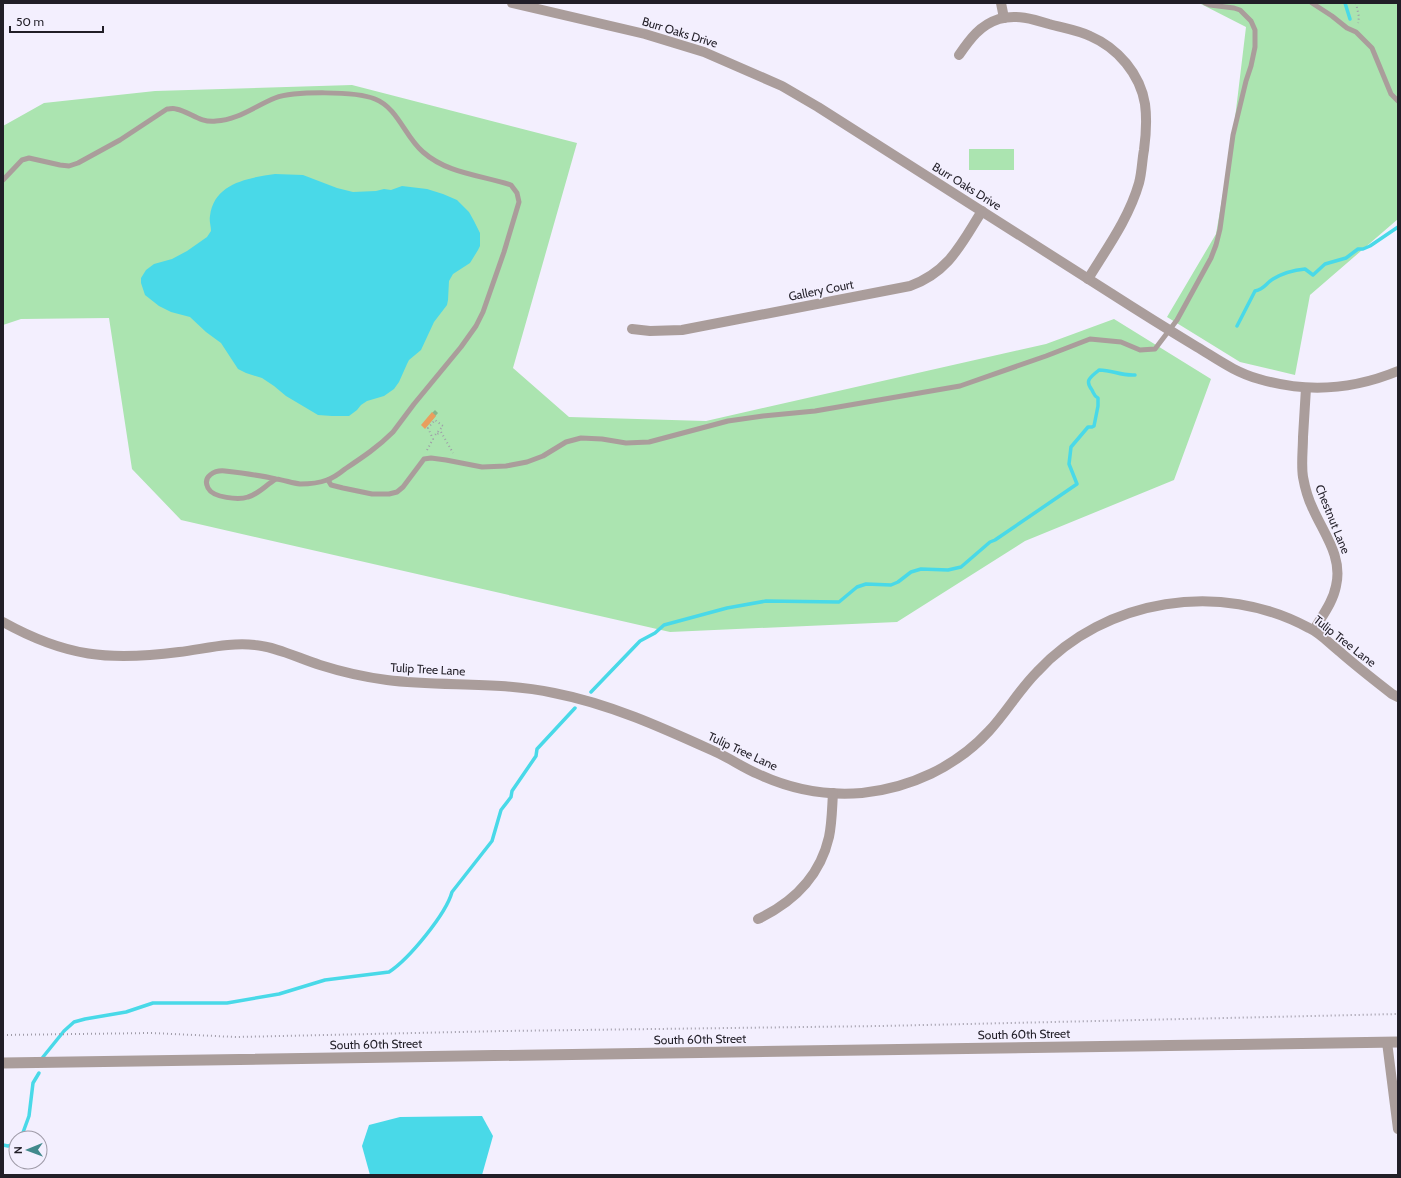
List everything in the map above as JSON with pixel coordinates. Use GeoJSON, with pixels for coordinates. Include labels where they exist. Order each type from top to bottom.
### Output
{"type":"FeatureCollection","features":[{"type":"Feature","properties":{"kind":"street","name":"Burr Oaks Drive"},"geometry":{"type":"LineString","coordinates":[[512,3],[666,40],[704,52],[782,86],[818,107],[1234,370],[1257,379],[1280,385],[1306,388],[1333,388],[1359,384],[1398,372]]}},
{"type":"Feature","properties":{"kind":"street"},"geometry":{"type":"LineString","coordinates":[[1001,3],[1004,18]]}},
{"type":"Feature","properties":{"kind":"street"},"geometry":{"type":"LineString","coordinates":[[959,55],[974,34],[990,22],[1004,18],[1020,17],[1078,32],[1101,42],[1121,58],[1136,79],[1145,103],[1146,124],[1139,181],[1127,215],[1088,279]]}},
{"type":"Feature","properties":{"kind":"street","name":"Gallery Court"},"geometry":{"type":"LineString","coordinates":[[632,329],[650,331],[682,330],[910,286],[935,274],[948,262],[958,250],[982,211]]}},
{"type":"Feature","properties":{"kind":"street","name":"Chestnut Lane"},"geometry":{"type":"LineString","coordinates":[[1306,388],[1302,455],[1303,475],[1312,509],[1332,546],[1337,562],[1338,575],[1336,587],[1330,602],[1314,630]]}},
{"type":"Feature","properties":{"kind":"street","name":"Tulip Tree Lane"},"geometry":{"type":"LineString","coordinates":[[3,622],[24,634],[48,644],[102,656],[130,657],[233,645],[254,645],[271,648],[319,665],[355,675],[389,680],[514,686],[552,692],[588,701],[624,713],[721,754],[759,775],[783,784],[833,794],[859,793],[895,787],[929,775],[951,763],[969,750],[987,733],[1003,715],[1022,688],[1040,668],[1059,651],[1080,636],[1102,624],[1127,613],[1152,606],[1204,600],[1232,602],[1286,616],[1314,630],[1338,651],[1398,697]]}},
{"type":"Feature","properties":{"kind":"street"},"geometry":{"type":"LineString","coordinates":[[758,919],[774,911],[790,900],[804,887],[814,872],[823,855],[829,837],[833,794]]}},
{"type":"Feature","properties":{"kind":"street"},"geometry":{"type":"LineString","coordinates":[[1386,1042],[1398,1129]]}},
{"type":"Feature","properties":{"kind":"street","name":"South 60th Street"},"geometry":{"type":"LineString","coordinates":[[3,1063],[1398,1042]]}},
{"type":"Feature","properties":{"kind":"lane"},"geometry":{"type":"LineString","coordinates":[[328,480],[331,485],[343,488],[372,494],[389,494],[397,492],[403,487],[424,459],[431,458],[456,461],[482,467],[506,466],[527,462],[543,456],[566,442],[581,438],[602,439],[626,443],[649,442],[728,421],[815,411],[960,386],[1090,340],[1121,342],[1140,350],[1155,349],[1169,330],[1174,326],[1211,258],[1216,245],[1220,229],[1233,135],[1255,47],[1255,30],[1251,21],[1240,10],[1205,3]]}},
{"type":"Feature","properties":{"kind":"lane"},"geometry":{"type":"LineString","coordinates":[[1312,3],[1347,28],[1356,32],[1372,48],[1381,73],[1391,94],[1398,101]]}},
{"type":"Feature","properties":{"kind":"lane"},"geometry":{"type":"LineString","coordinates":[[3,180],[22,160],[29,158],[69,166],[78,163],[146,124],[167,109],[176,109],[199,119],[215,122],[241,116],[276,98],[287,95],[355,94],[374,98],[384,103],[422,151],[439,164],[465,173],[511,185],[517,193],[517,209],[488,299],[476,326],[393,432],[370,453],[328,480],[298,484],[276,478],[223,471],[214,472],[208,477],[207,481],[208,489],[214,493],[224,497],[240,498],[248,497],[257,493],[276,478]]}},
{"type":"Feature","properties":{"kind":"path"},"geometry":{"type":"LineString","coordinates":[[1356,3],[1359,18],[1356,32]]}},
{"type":"Feature","properties":{"kind":"path"},"geometry":{"type":"LineString","coordinates":[[424,459],[433,439],[428,428],[435,420],[443,426],[435,435],[441,432],[452,450],[456,461]]}},
{"type":"Feature","properties":{"kind":"path"},"geometry":{"type":"LineString","coordinates":[[3,1035],[152,1033],[244,1037],[496,1031],[889,1026],[1398,1014]]}},
{"type":"Feature","properties":{"kind":"green space"},"geometry":{"type":"Polygon","coordinates":[[[1199,3],[1398,3],[1398,219],[1310,295],[1295,375],[1240,362],[1167,317],[1216,234],[1233,135],[1246,27],[1199,3]]]}},
{"type":"Feature","properties":{"kind":"green space"},"geometry":{"type":"Polygon","coordinates":[[[352,85],[577,143],[513,368],[569,417],[706,421],[1046,344],[1114,319],[1211,379],[1174,480],[1025,541],[897,622],[670,632],[181,520],[132,469],[109,318],[21,319],[3,325],[3,126],[44,103],[155,91],[352,85]]]}},
{"type":"Feature","properties":{"kind":"green space"},"geometry":{"type":"Polygon","coordinates":[[[969,149],[1014,149],[1014,170],[969,170],[969,149]]]}},
{"type":"Feature","properties":{"kind":"water"},"geometry":{"type":"Polygon","coordinates":[[[275,174],[303,175],[337,188],[353,192],[376,191],[384,189],[391,190],[402,186],[427,189],[457,200],[469,212],[480,233],[480,246],[478,250],[470,263],[453,274],[449,281],[447,305],[434,322],[421,350],[409,360],[399,382],[394,389],[384,396],[367,401],[349,416],[318,415],[286,396],[262,378],[238,369],[221,343],[206,332],[190,317],[171,312],[159,306],[145,295],[141,283],[141,278],[146,270],[154,264],[172,259],[187,251],[207,237],[211,231],[210,218],[213,205],[218,196],[225,189],[244,180],[275,174]]]}},
{"type":"Feature","properties":{"kind":"water"},"geometry":{"type":"Polygon","coordinates":[[[482,1116],[493,1136],[482,1175],[370,1175],[362,1146],[369,1125],[400,1117],[482,1116]]]}},
{"type":"Feature","properties":{"kind":"building"},"geometry":{"type":"Polygon","coordinates":[[[432,412],[436,416],[425,429],[421,425],[432,412]]]}},
{"type":"Feature","properties":{"kind":"waterway"},"geometry":{"type":"LineString","coordinates":[[1345,3],[1350,19]]}},
{"type":"Feature","properties":{"kind":"waterway"},"geometry":{"type":"LineString","coordinates":[[1237,326],[1255,291],[1263,288],[1273,279],[1289,272],[1305,269],[1313,275],[1325,264],[1346,258],[1358,249],[1363,249],[1370,246],[1398,227]]}},
{"type":"Feature","properties":{"kind":"waterway"},"geometry":{"type":"LineString","coordinates":[[591,692],[640,641],[655,633],[664,625],[727,608],[766,601],[839,602],[857,587],[866,584],[891,585],[898,582],[911,572],[921,569],[948,570],[961,567],[990,542],[1077,484],[1069,464],[1071,447],[1088,427],[1094,426],[1098,398],[1094,395],[1090,387],[1089,381],[1091,377],[1099,370],[1125,375],[1135,375]]}},
{"type":"Feature","properties":{"kind":"waterway"},"geometry":{"type":"LineString","coordinates":[[43,1057],[64,1031],[74,1022],[85,1019],[126,1012],[153,1003],[227,1003],[279,994],[325,980],[389,972],[416,947],[435,924],[452,892],[492,841],[501,810],[511,797],[512,791],[536,756],[537,749],[575,708]]}},
{"type":"Feature","properties":{"kind":"waterway"},"geometry":{"type":"LineString","coordinates":[[24,1130],[29,1116],[33,1083],[39,1073]]}},
{"type":"Feature","properties":{"kind":"waterway"},"geometry":{"type":"LineString","coordinates":[[3,1145],[8,1146]]}}]}
